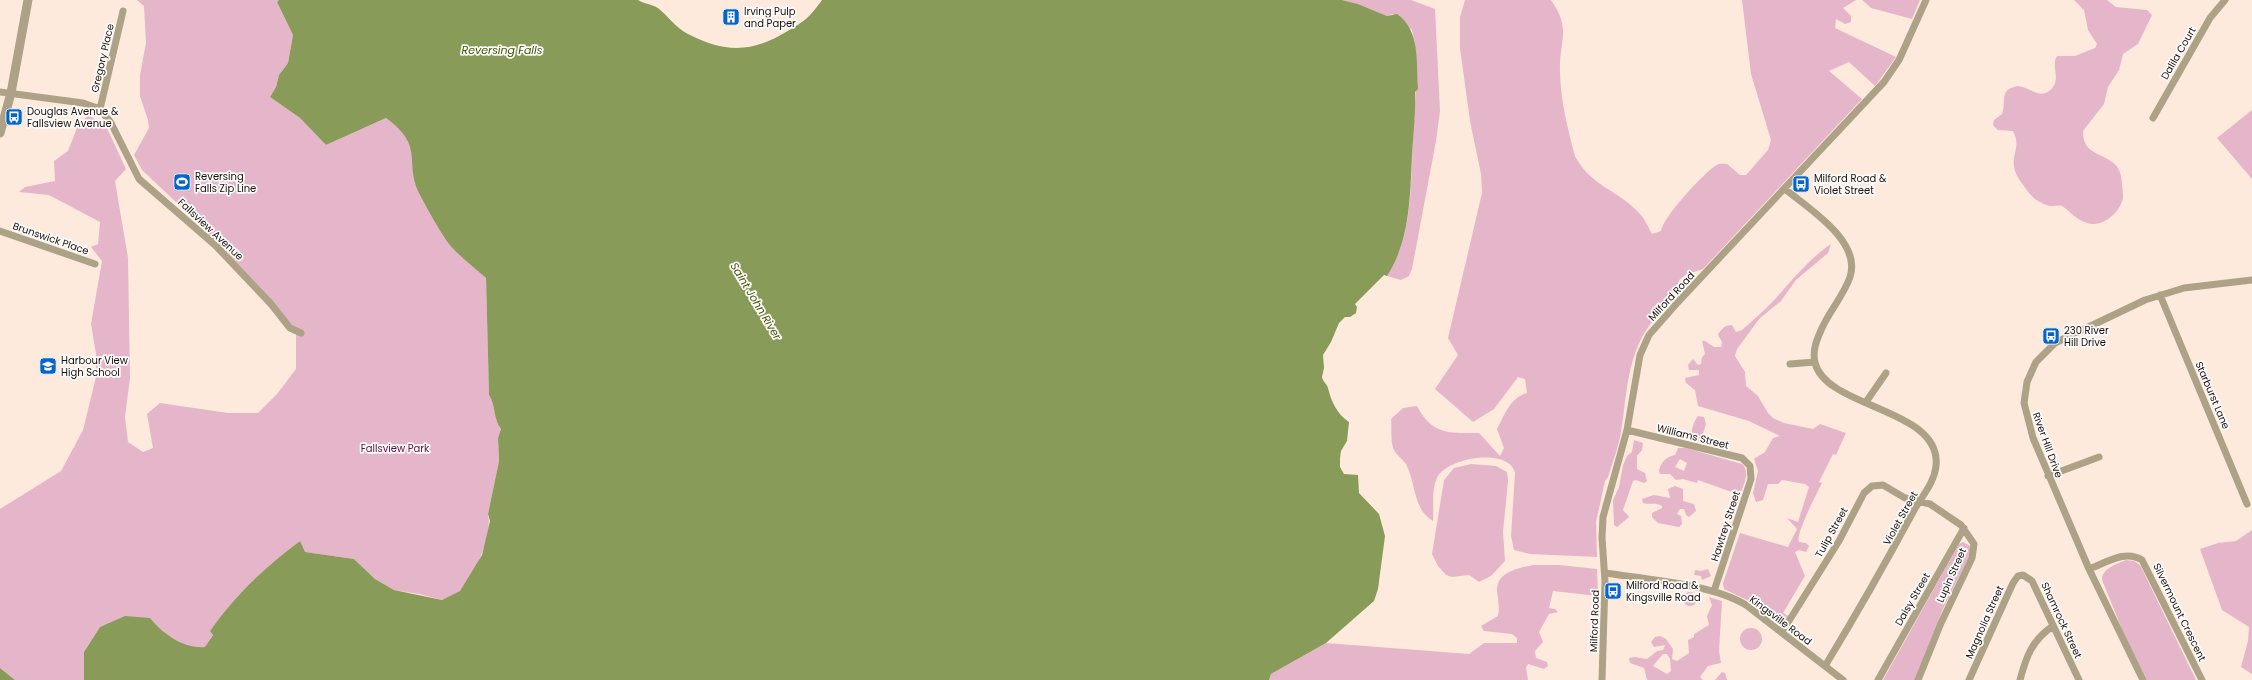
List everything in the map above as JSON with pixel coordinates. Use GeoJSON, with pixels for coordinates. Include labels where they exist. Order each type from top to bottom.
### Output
{"type":"FeatureCollection","features":[{"type":"Feature","properties":{"kind":"street"},"geometry":{"type":"LineString","coordinates":[[0,133],[11,93],[28,0]]}},
{"type":"Feature","properties":{"kind":"street","name":"Milford Road"},"geometry":{"type":"LineString","coordinates":[[1602,680],[1605,573],[1602,538],[1603,517],[1627,430],[1639,360],[1649,336],[1888,77],[1901,56],[1926,0]]}},
{"type":"Feature","properties":{"kind":"street","name":"Dalila Court"},"geometry":{"type":"LineString","coordinates":[[2152,118],[2210,18],[2225,0]]}},
{"type":"Feature","properties":{"kind":"street","name":"Gregory Place"},"geometry":{"type":"LineString","coordinates":[[100,109],[123,11]]}},
{"type":"Feature","properties":{"kind":"street"},"geometry":{"type":"LineString","coordinates":[[0,92],[83,103],[100,109]]}},
{"type":"Feature","properties":{"kind":"street","name":"Fallsview Avenue"},"geometry":{"type":"LineString","coordinates":[[100,109],[111,123],[139,179],[215,245],[271,304],[290,328],[301,333]]}},
{"type":"Feature","properties":{"kind":"street"},"geometry":{"type":"LineString","coordinates":[[1785,189],[1834,229],[1846,245],[1851,257],[1850,275],[1818,337],[1815,349],[1815,362],[1790,364]]}},
{"type":"Feature","properties":{"kind":"street","name":"Brunswick Place"},"geometry":{"type":"LineString","coordinates":[[0,232],[95,264]]}},
{"type":"Feature","properties":{"kind":"street","name":"River Hill Drive"},"geometry":{"type":"LineString","coordinates":[[2143,680],[2089,569],[2048,476],[2033,438],[2025,411],[2024,394],[2032,369],[2048,349],[2064,338],[2160,295],[2184,288],[2252,280]]}},
{"type":"Feature","properties":{"kind":"street","name":"Starburst Lane"},"geometry":{"type":"LineString","coordinates":[[2160,295],[2247,504]]}},
{"type":"Feature","properties":{"kind":"street","name":"Violet Street"},"geometry":{"type":"LineString","coordinates":[[1815,362],[1819,371],[1828,381],[1921,431],[1932,445],[1936,462],[1935,471],[1885,566],[1825,666]]}},
{"type":"Feature","properties":{"kind":"street"},"geometry":{"type":"LineString","coordinates":[[1866,402],[1886,373]]}},
{"type":"Feature","properties":{"kind":"street","name":"Williams Street"},"geometry":{"type":"LineString","coordinates":[[1627,430],[1742,458],[1750,466]]}},
{"type":"Feature","properties":{"kind":"street"},"geometry":{"type":"LineString","coordinates":[[2048,476],[2099,457]]}},
{"type":"Feature","properties":{"kind":"street","name":"Hawtrey Street"},"geometry":{"type":"LineString","coordinates":[[1714,591],[1751,479],[1750,466]]}},
{"type":"Feature","properties":{"kind":"street","name":"Tulip Street"},"geometry":{"type":"LineString","coordinates":[[1782,632],[1836,547],[1867,490],[1876,485],[1883,485],[1905,498],[1920,501]]}},
{"type":"Feature","properties":{"kind":"street","name":"Lupin Street"},"geometry":{"type":"LineString","coordinates":[[1918,680],[1941,622],[1974,554],[1973,540],[1964,528],[1932,505],[1920,501]]}},
{"type":"Feature","properties":{"kind":"street","name":"Daisy Street"},"geometry":{"type":"LineString","coordinates":[[1878,680],[1964,528]]}},
{"type":"Feature","properties":{"kind":"street","name":"Silvermount Crescent"},"geometry":{"type":"LineString","coordinates":[[2089,569],[2124,556],[2135,556],[2142,560],[2202,680]]}},
{"type":"Feature","properties":{"kind":"street","name":"Kingsville Road"},"geometry":{"type":"LineString","coordinates":[[1605,573],[1714,591],[1746,605],[1843,680]]}},
{"type":"Feature","properties":{"kind":"street","name":"Shamrock Street"},"geometry":{"type":"LineString","coordinates":[[2021,575],[2028,576],[2032,581],[2079,680]]}},
{"type":"Feature","properties":{"kind":"street","name":"Magnolia Street"},"geometry":{"type":"LineString","coordinates":[[1969,680],[2013,583],[2021,575]]}},
{"type":"Feature","properties":{"kind":"street"},"geometry":{"type":"LineString","coordinates":[[2020,680],[2031,648],[2040,636],[2053,626]]}},
{"type":"Feature","properties":{"kind":"green space","name":"Fallsview Park"},"geometry":{"type":"Polygon","coordinates":[[[137,0],[279,0],[277,2],[293,35],[288,63],[279,75],[276,87],[270,97],[300,118],[326,145],[386,118],[403,131],[411,146],[415,182],[447,241],[486,278],[489,395],[493,404],[498,425],[501,429],[498,438],[499,461],[488,514],[488,533],[481,556],[465,586],[459,592],[442,600],[394,590],[375,579],[354,559],[304,552],[300,541],[263,571],[230,605],[210,631],[213,634],[205,648],[197,648],[181,643],[167,635],[150,618],[100,627],[84,652],[84,680],[15,680],[0,668],[0,509],[61,471],[83,430],[96,377],[96,354],[91,324],[102,261],[91,247],[98,244],[100,222],[49,195],[19,192],[25,187],[55,181],[54,161],[68,151],[77,128],[88,115],[106,126],[126,169],[115,181],[128,258],[130,378],[125,417],[128,442],[143,452],[153,448],[147,414],[160,403],[228,413],[258,413],[277,394],[296,369],[296,329],[196,221],[142,170],[134,155],[149,128],[148,120],[140,96],[140,75],[146,43],[144,6],[137,0]]]}},
{"type":"Feature","properties":{"kind":"green space"},"geometry":{"type":"Polygon","coordinates":[[[1342,0],[1411,0],[1435,9],[1440,111],[1436,141],[1412,269],[1409,276],[1401,280],[1387,276],[1396,260],[1402,244],[1409,209],[1416,88],[1414,39],[1412,30],[1393,14],[1387,16],[1358,4],[1342,0]]]}},
{"type":"Feature","properties":{"kind":"green space"},"geometry":{"type":"Polygon","coordinates":[[[1465,0],[1551,0],[1561,19],[1563,27],[1560,60],[1561,92],[1575,156],[1589,175],[1631,205],[1639,213],[1645,220],[1652,234],[1661,231],[1668,216],[1693,187],[1715,166],[1718,164],[1727,164],[1740,175],[1746,175],[1768,150],[1771,140],[1751,74],[1742,0],[1856,0],[1843,8],[1851,16],[1851,22],[1845,24],[1836,19],[1835,28],[1896,57],[1875,86],[1849,62],[1829,71],[1862,99],[1703,269],[1687,274],[1680,279],[1673,296],[1655,315],[1655,318],[1645,332],[1638,346],[1629,375],[1620,438],[1608,477],[1605,481],[1596,522],[1597,557],[1530,554],[1514,550],[1511,536],[1515,473],[1511,465],[1503,460],[1480,458],[1467,460],[1445,469],[1438,476],[1434,486],[1433,521],[1422,510],[1418,503],[1406,464],[1396,454],[1393,447],[1391,419],[1403,408],[1417,406],[1429,422],[1435,427],[1450,432],[1479,433],[1500,456],[1504,448],[1497,429],[1512,403],[1521,395],[1527,393],[1525,379],[1518,377],[1494,409],[1473,422],[1435,389],[1458,355],[1448,338],[1482,193],[1481,174],[1470,121],[1460,48],[1460,17],[1465,0]]]}},
{"type":"Feature","properties":{"kind":"green space"},"geometry":{"type":"Polygon","coordinates":[[[1862,0],[1920,0],[1912,19],[1871,8],[1862,0]]]}},
{"type":"Feature","properties":{"kind":"green space"},"geometry":{"type":"Polygon","coordinates":[[[2074,0],[2107,0],[2116,7],[2147,10],[2152,15],[2138,44],[2123,54],[2119,70],[2108,87],[2104,104],[2083,131],[2084,141],[2088,147],[2113,163],[2118,168],[2122,184],[2123,198],[2118,209],[2110,218],[2093,224],[2080,220],[2062,206],[2045,205],[2031,196],[2020,180],[2014,167],[2016,141],[2013,131],[1998,130],[1993,125],[1994,120],[2002,114],[2004,96],[2008,90],[2018,86],[2040,94],[2045,93],[2053,87],[2056,80],[2055,60],[2057,56],[2075,56],[2095,48],[2097,44],[2088,30],[2084,10],[2074,0]]]}},
{"type":"Feature","properties":{"kind":"green space"},"geometry":{"type":"Polygon","coordinates":[[[2252,110],[2252,179],[2217,138],[2252,110]]]}},
{"type":"Feature","properties":{"kind":"green space"},"geometry":{"type":"Polygon","coordinates":[[[1831,244],[1828,253],[1796,280],[1781,301],[1760,318],[1737,349],[1735,356],[1745,372],[1746,386],[1758,396],[1768,413],[1773,418],[1784,423],[1813,429],[1820,424],[1846,433],[1836,455],[1833,454],[1819,482],[1822,483],[1800,531],[1799,542],[1806,543],[1809,546],[1806,552],[1799,550],[1795,552],[1805,576],[1783,613],[1788,616],[1780,623],[1749,601],[1724,589],[1723,583],[1740,533],[1788,547],[1797,529],[1787,518],[1798,522],[1809,487],[1805,484],[1782,480],[1778,484],[1768,484],[1763,500],[1756,502],[1753,493],[1758,471],[1754,459],[1765,452],[1773,438],[1780,436],[1749,421],[1698,406],[1695,390],[1686,383],[1685,378],[1699,375],[1699,370],[1689,370],[1688,365],[1693,359],[1698,365],[1701,364],[1702,357],[1705,354],[1702,341],[1705,341],[1714,347],[1721,347],[1722,342],[1718,335],[1722,329],[1732,325],[1736,332],[1742,330],[1772,302],[1809,262],[1831,244]]]}},
{"type":"Feature","properties":{"kind":"green space"},"geometry":{"type":"Polygon","coordinates":[[[1698,416],[1704,417],[1706,424],[1701,440],[1693,442],[1691,436],[1692,429],[1698,416]]]}},
{"type":"Feature","properties":{"kind":"green space"},"geometry":{"type":"Polygon","coordinates":[[[1634,440],[1643,443],[1642,450],[1637,456],[1637,469],[1645,473],[1647,481],[1644,483],[1636,480],[1633,481],[1623,510],[1629,517],[1617,527],[1614,525],[1613,500],[1619,487],[1623,465],[1627,456],[1632,452],[1634,440]]]}},
{"type":"Feature","properties":{"kind":"green space"},"geometry":{"type":"Polygon","coordinates":[[[1678,448],[1686,448],[1742,464],[1745,468],[1746,475],[1740,495],[1698,480],[1697,483],[1683,479],[1676,480],[1670,474],[1660,474],[1659,470],[1663,462],[1667,458],[1675,455],[1678,448]],[[1680,459],[1675,467],[1684,471],[1687,463],[1680,459]]]}},
{"type":"Feature","properties":{"kind":"green space"},"geometry":{"type":"Polygon","coordinates":[[[1471,464],[1496,466],[1507,472],[1508,481],[1503,532],[1505,561],[1491,576],[1479,582],[1469,575],[1452,577],[1446,575],[1438,566],[1432,554],[1444,480],[1454,468],[1471,464]]]}},
{"type":"Feature","properties":{"kind":"green space"},"geometry":{"type":"Polygon","coordinates":[[[1675,486],[1683,489],[1683,501],[1694,504],[1696,511],[1689,517],[1686,515],[1684,509],[1680,509],[1677,514],[1681,516],[1682,524],[1679,527],[1658,523],[1652,517],[1652,513],[1662,508],[1662,506],[1643,503],[1642,499],[1654,495],[1670,498],[1668,489],[1675,486]]]}},
{"type":"Feature","properties":{"kind":"green space"},"geometry":{"type":"Polygon","coordinates":[[[2252,530],[2252,674],[2241,667],[2248,641],[2249,627],[2222,610],[2200,549],[2218,543],[2236,541],[2252,530]]]}},
{"type":"Feature","properties":{"kind":"green space"},"geometry":{"type":"Polygon","coordinates":[[[1963,542],[1970,546],[1971,552],[1942,611],[1915,680],[1883,680],[1959,544],[1963,542]]]}},
{"type":"Feature","properties":{"kind":"green space"},"geometry":{"type":"Polygon","coordinates":[[[2126,560],[2134,561],[2140,565],[2196,680],[2147,680],[2124,634],[2102,580],[2104,572],[2107,569],[2126,560]]]}},
{"type":"Feature","properties":{"kind":"green space"},"geometry":{"type":"Polygon","coordinates":[[[1533,565],[1559,565],[1597,569],[1598,596],[1553,591],[1549,608],[1555,609],[1558,612],[1549,614],[1539,632],[1543,642],[1535,651],[1536,658],[1547,662],[1548,666],[1544,669],[1528,664],[1526,668],[1528,680],[1269,680],[1271,674],[1326,643],[1469,654],[1484,643],[1517,643],[1517,638],[1512,634],[1484,631],[1481,626],[1498,616],[1499,607],[1497,591],[1500,579],[1509,572],[1533,565]]]}},
{"type":"Feature","properties":{"kind":"green space"},"geometry":{"type":"Polygon","coordinates":[[[1708,569],[1711,576],[1702,580],[1701,576],[1694,575],[1695,570],[1701,571],[1708,569]]]}},
{"type":"Feature","properties":{"kind":"green space"},"geometry":{"type":"Polygon","coordinates":[[[1687,592],[1693,592],[1697,596],[1697,602],[1693,606],[1687,606],[1683,602],[1683,596],[1687,592]]]}},
{"type":"Feature","properties":{"kind":"green space"},"geometry":{"type":"Polygon","coordinates":[[[1709,597],[1722,601],[1719,651],[1721,663],[1708,666],[1700,677],[1703,680],[1647,680],[1644,668],[1630,663],[1629,658],[1635,657],[1647,659],[1657,651],[1663,650],[1665,645],[1654,647],[1651,642],[1655,637],[1660,636],[1666,639],[1673,649],[1672,659],[1677,661],[1689,653],[1688,640],[1694,637],[1694,634],[1709,625],[1707,616],[1712,605],[1709,597]],[[1663,654],[1653,666],[1667,674],[1671,671],[1670,659],[1667,654],[1663,654]]]}},
{"type":"Feature","properties":{"kind":"green space"},"geometry":{"type":"Polygon","coordinates":[[[1751,628],[1759,631],[1762,639],[1759,647],[1751,650],[1743,647],[1740,639],[1743,631],[1751,628]]]}},
{"type":"Feature","properties":{"kind":"green space"},"geometry":{"type":"Polygon","coordinates":[[[1722,672],[1725,673],[1727,680],[1715,680],[1722,672]]]}},
{"type":"Feature","properties":{"kind":"water"},"geometry":{"type":"Polygon","coordinates":[[[279,0],[638,0],[658,8],[680,29],[688,34],[714,45],[738,48],[761,44],[786,32],[806,19],[822,0],[1342,0],[1358,4],[1387,16],[1397,14],[1405,21],[1414,38],[1417,58],[1418,89],[1415,92],[1415,116],[1409,203],[1404,234],[1395,262],[1387,276],[1384,275],[1355,304],[1357,307],[1356,313],[1350,317],[1345,317],[1339,323],[1331,342],[1323,355],[1324,368],[1322,377],[1335,407],[1349,422],[1347,441],[1341,451],[1340,467],[1344,474],[1358,475],[1359,493],[1379,514],[1385,536],[1378,589],[1374,601],[1326,643],[1271,674],[1269,680],[84,680],[84,652],[100,627],[125,616],[150,618],[161,630],[174,639],[189,646],[205,647],[213,635],[210,631],[230,605],[263,571],[300,541],[305,552],[354,559],[375,579],[394,590],[442,600],[460,591],[482,555],[490,521],[488,514],[499,461],[498,438],[501,429],[498,425],[493,404],[489,395],[486,278],[455,250],[446,240],[436,224],[415,183],[410,146],[406,137],[398,128],[386,118],[326,145],[300,118],[270,97],[276,87],[279,75],[288,63],[293,35],[277,2],[279,0]]]}},
{"type":"Feature","properties":{"kind":"water"},"geometry":{"type":"Polygon","coordinates":[[[0,668],[15,680],[0,680],[0,668]]]}},
{"type":"Feature","properties":{"kind":"place","name":"Irving Pulp and Paper"},"geometry":{"type":"Point","coordinates":[731,17]}},
{"type":"Feature","properties":{"kind":"place","name":"Douglas Avenue & Fallsview Avenue"},"geometry":{"type":"Point","coordinates":[14,117]}},
{"type":"Feature","properties":{"kind":"place","name":"Reversing Falls Zip Line"},"geometry":{"type":"Point","coordinates":[182,182]}},
{"type":"Feature","properties":{"kind":"place","name":"Milford Road & Violet Street"},"geometry":{"type":"Point","coordinates":[1801,184]}},
{"type":"Feature","properties":{"kind":"place","name":"230 River Hill Drive"},"geometry":{"type":"Point","coordinates":[2051,336]}},
{"type":"Feature","properties":{"kind":"place","name":"Harbour View High School"},"geometry":{"type":"Point","coordinates":[48,366]}},
{"type":"Feature","properties":{"kind":"place","name":"Milford Road & Kingsville Road"},"geometry":{"type":"Point","coordinates":[1613,591]}},
{"type":"Feature","properties":{"kind":"water label","name":"Reversing Falls"},"geometry":{"type":"Point","coordinates":[502,50]}},
{"type":"Feature","properties":{"kind":"water label","name":"Saint John River"},"geometry":{"type":"Point","coordinates":[756,301]}}]}
